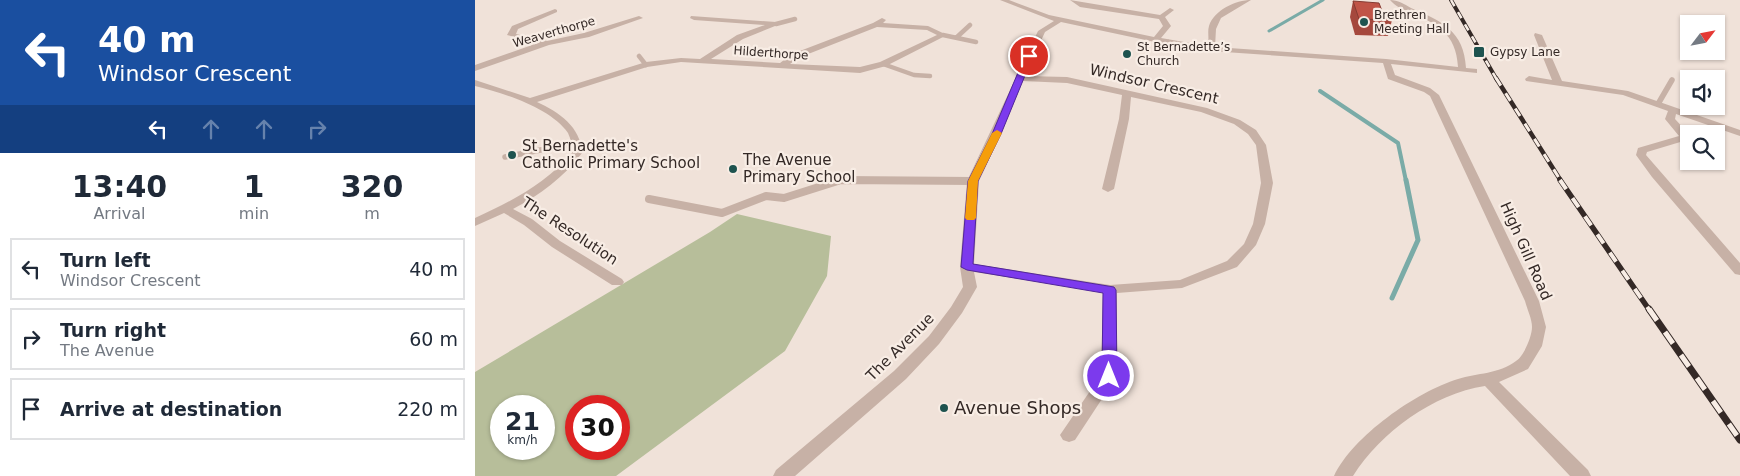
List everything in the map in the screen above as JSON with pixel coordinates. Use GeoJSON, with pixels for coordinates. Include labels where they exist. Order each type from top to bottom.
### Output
{"type":"FeatureCollection","features":[{"type":"Feature","properties":{"kind":"street"},"geometry":{"type":"LineString","coordinates":[[1003,0],[1035,14],[1155,40],[1164,45],[1278,55],[1386,61],[1474,71]]}},
{"type":"Feature","properties":{"kind":"street"},"geometry":{"type":"LineString","coordinates":[[1210,49],[1214,40],[1212,29],[1214,23],[1229,9],[1248,0]]}},
{"type":"Feature","properties":{"kind":"street"},"geometry":{"type":"LineString","coordinates":[[1393,0],[1449,30],[1460,49],[1461,69]]}},
{"type":"Feature","properties":{"kind":"street"},"geometry":{"type":"LineString","coordinates":[[1073,2],[1129,14],[1161,17],[1170,10]]}},
{"type":"Feature","properties":{"kind":"street"},"geometry":{"type":"LineString","coordinates":[[547,44],[511,35],[515,28],[555,11]]}},
{"type":"Feature","properties":{"kind":"street"},"geometry":{"type":"LineString","coordinates":[[1155,40],[1167,26],[1161,17]]}},
{"type":"Feature","properties":{"kind":"street","name":"Weaverthorpe"},"geometry":{"type":"LineString","coordinates":[[475,68],[547,44],[586,35],[639,18]]}},
{"type":"Feature","properties":{"kind":"street"},"geometry":{"type":"LineString","coordinates":[[694,18],[776,24]]}},
{"type":"Feature","properties":{"kind":"street"},"geometry":{"type":"LineString","coordinates":[[781,66],[795,56],[876,25],[883,18]]}},
{"type":"Feature","properties":{"kind":"street","name":"The Avenue"},"geometry":{"type":"LineString","coordinates":[[782,476],[900,375],[934,340],[957,310],[970,288],[967,267],[973,181],[1042,31],[1060,20]]}},
{"type":"Feature","properties":{"kind":"street"},"geometry":{"type":"LineString","coordinates":[[702,61],[740,37],[776,24]]}},
{"type":"Feature","properties":{"kind":"street"},"geometry":{"type":"LineString","coordinates":[[876,25],[928,28],[943,35]]}},
{"type":"Feature","properties":{"kind":"street","name":"Hilderthorpe"},"geometry":{"type":"LineString","coordinates":[[528,102],[646,65],[681,60],[860,70],[883,64],[943,35]]}},
{"type":"Feature","properties":{"kind":"street"},"geometry":{"type":"LineString","coordinates":[[1538,35],[1559,83]]}},
{"type":"Feature","properties":{"kind":"street","name":"High Gill Road"},"geometry":{"type":"LineString","coordinates":[[1343,476],[1351,464],[1377,436],[1405,412],[1461,384],[1488,380],[1523,365],[1534,346],[1539,327],[1532,301],[1434,95],[1427,90],[1391,77],[1386,61]]}},
{"type":"Feature","properties":{"kind":"street","name":"Windsor Crescent"},"geometry":{"type":"LineString","coordinates":[[967,267],[1110,290],[1182,284],[1232,264],[1250,245],[1259,224],[1267,183],[1261,145],[1252,132],[1237,122],[1204,110],[1067,80],[1019,78]]}},
{"type":"Feature","properties":{"kind":"street"},"geometry":{"type":"LineString","coordinates":[[1529,78],[1625,93],[1740,133]]}},
{"type":"Feature","properties":{"kind":"street"},"geometry":{"type":"LineString","coordinates":[[475,83],[505,91],[557,117],[572,131],[577,143],[577,153],[562,172],[538,191],[475,222]]}},
{"type":"Feature","properties":{"kind":"street"},"geometry":{"type":"LineString","coordinates":[[1108,189],[1124,119],[1127,93]]}},
{"type":"Feature","properties":{"kind":"street"},"geometry":{"type":"LineString","coordinates":[[1673,109],[1671,119],[1685,135],[1683,138],[1642,150],[1641,155],[1656,175],[1740,271]]}},
{"type":"Feature","properties":{"kind":"street","name":"The Resolution"},"geometry":{"type":"LineString","coordinates":[[504,208],[617,282]]}},
{"type":"Feature","properties":{"kind":"street"},"geometry":{"type":"LineString","coordinates":[[1069,435],[1109,376],[1110,290]]}},
{"type":"Feature","properties":{"kind":"street"},"geometry":{"type":"LineString","coordinates":[[1488,380],[1582,476]]}},
{"type":"Feature","properties":{"kind":"lane"},"geometry":{"type":"LineString","coordinates":[[776,24],[795,19]]}},
{"type":"Feature","properties":{"kind":"lane"},"geometry":{"type":"LineString","coordinates":[[957,37],[970,25]]}},
{"type":"Feature","properties":{"kind":"lane"},"geometry":{"type":"LineString","coordinates":[[943,35],[977,42]]}},
{"type":"Feature","properties":{"kind":"lane"},"geometry":{"type":"LineString","coordinates":[[639,56],[646,65]]}},
{"type":"Feature","properties":{"kind":"lane"},"geometry":{"type":"LineString","coordinates":[[883,64],[914,75],[930,76]]}},
{"type":"Feature","properties":{"kind":"lane"},"geometry":{"type":"LineString","coordinates":[[1658,104],[1672,80]]}},
{"type":"Feature","properties":{"kind":"lane"},"geometry":{"type":"LineString","coordinates":[[505,157],[577,143]]}},
{"type":"Feature","properties":{"kind":"lane"},"geometry":{"type":"LineString","coordinates":[[649,199],[721,213],[765,196],[784,198],[841,180],[973,181]]}},
{"type":"Feature","properties":{"kind":"green space"},"geometry":{"type":"Polygon","coordinates":[[[737,214],[831,236],[827,276],[785,351],[616,476],[475,476],[475,372],[737,214]]]}},
{"type":"Feature","properties":{"kind":"building"},"geometry":{"type":"Polygon","coordinates":[[[1353,1],[1379,3],[1382,11],[1388,11],[1392,20],[1359,19],[1353,1]]]}},
{"type":"Feature","properties":{"kind":"waterway"},"geometry":{"type":"LineString","coordinates":[[1269,31],[1323,0]]}},
{"type":"Feature","properties":{"kind":"waterway"},"geometry":{"type":"LineString","coordinates":[[1320,91],[1398,143],[1406,181]]}},
{"type":"Feature","properties":{"kind":"waterway"},"geometry":{"type":"LineString","coordinates":[[1392,298],[1418,240],[1406,180]]}},
{"type":"Feature","properties":{"kind":"railway"},"geometry":{"type":"LineString","coordinates":[[1451,0],[1497,80]]}},
{"type":"Feature","properties":{"kind":"railway"},"geometry":{"type":"LineString","coordinates":[[1496,78],[1561,181]]}},
{"type":"Feature","properties":{"kind":"railway"},"geometry":{"type":"LineString","coordinates":[[1560,180],[1650,311]]}},
{"type":"Feature","properties":{"kind":"railway"},"geometry":{"type":"LineString","coordinates":[[1649,309],[1740,440]]}},
{"type":"Feature","properties":{"kind":"slow traffic"},"geometry":{"type":"LineString","coordinates":[[971,218],[973,181],[997,133]]}},
{"type":"Feature","properties":{"kind":"place","name":"Brethren Meeting Hall"},"geometry":{"type":"Point","coordinates":[1364,22]}},
{"type":"Feature","properties":{"kind":"place","name":"Gypsy Lane"},"geometry":{"type":"Point","coordinates":[1479,52]}},
{"type":"Feature","properties":{"kind":"place","name":"St Bernadette’s Church"},"geometry":{"type":"Point","coordinates":[1127,54]}},
{"type":"Feature","properties":{"kind":"place","name":"St Bernadette's Catholic Primary School"},"geometry":{"type":"Point","coordinates":[512,155]}},
{"type":"Feature","properties":{"kind":"place","name":"The Avenue Primary School"},"geometry":{"type":"Point","coordinates":[733,169]}},
{"type":"Feature","properties":{"kind":"place","name":"Avenue Shops"},"geometry":{"type":"Point","coordinates":[944,408]}},
{"type":"Feature","properties":{"kind":"route"},"geometry":{"type":"LineString","coordinates":[[1029,56],[996,134],[973,181],[967,267],[1110,290],[1109,376]]}}]}
